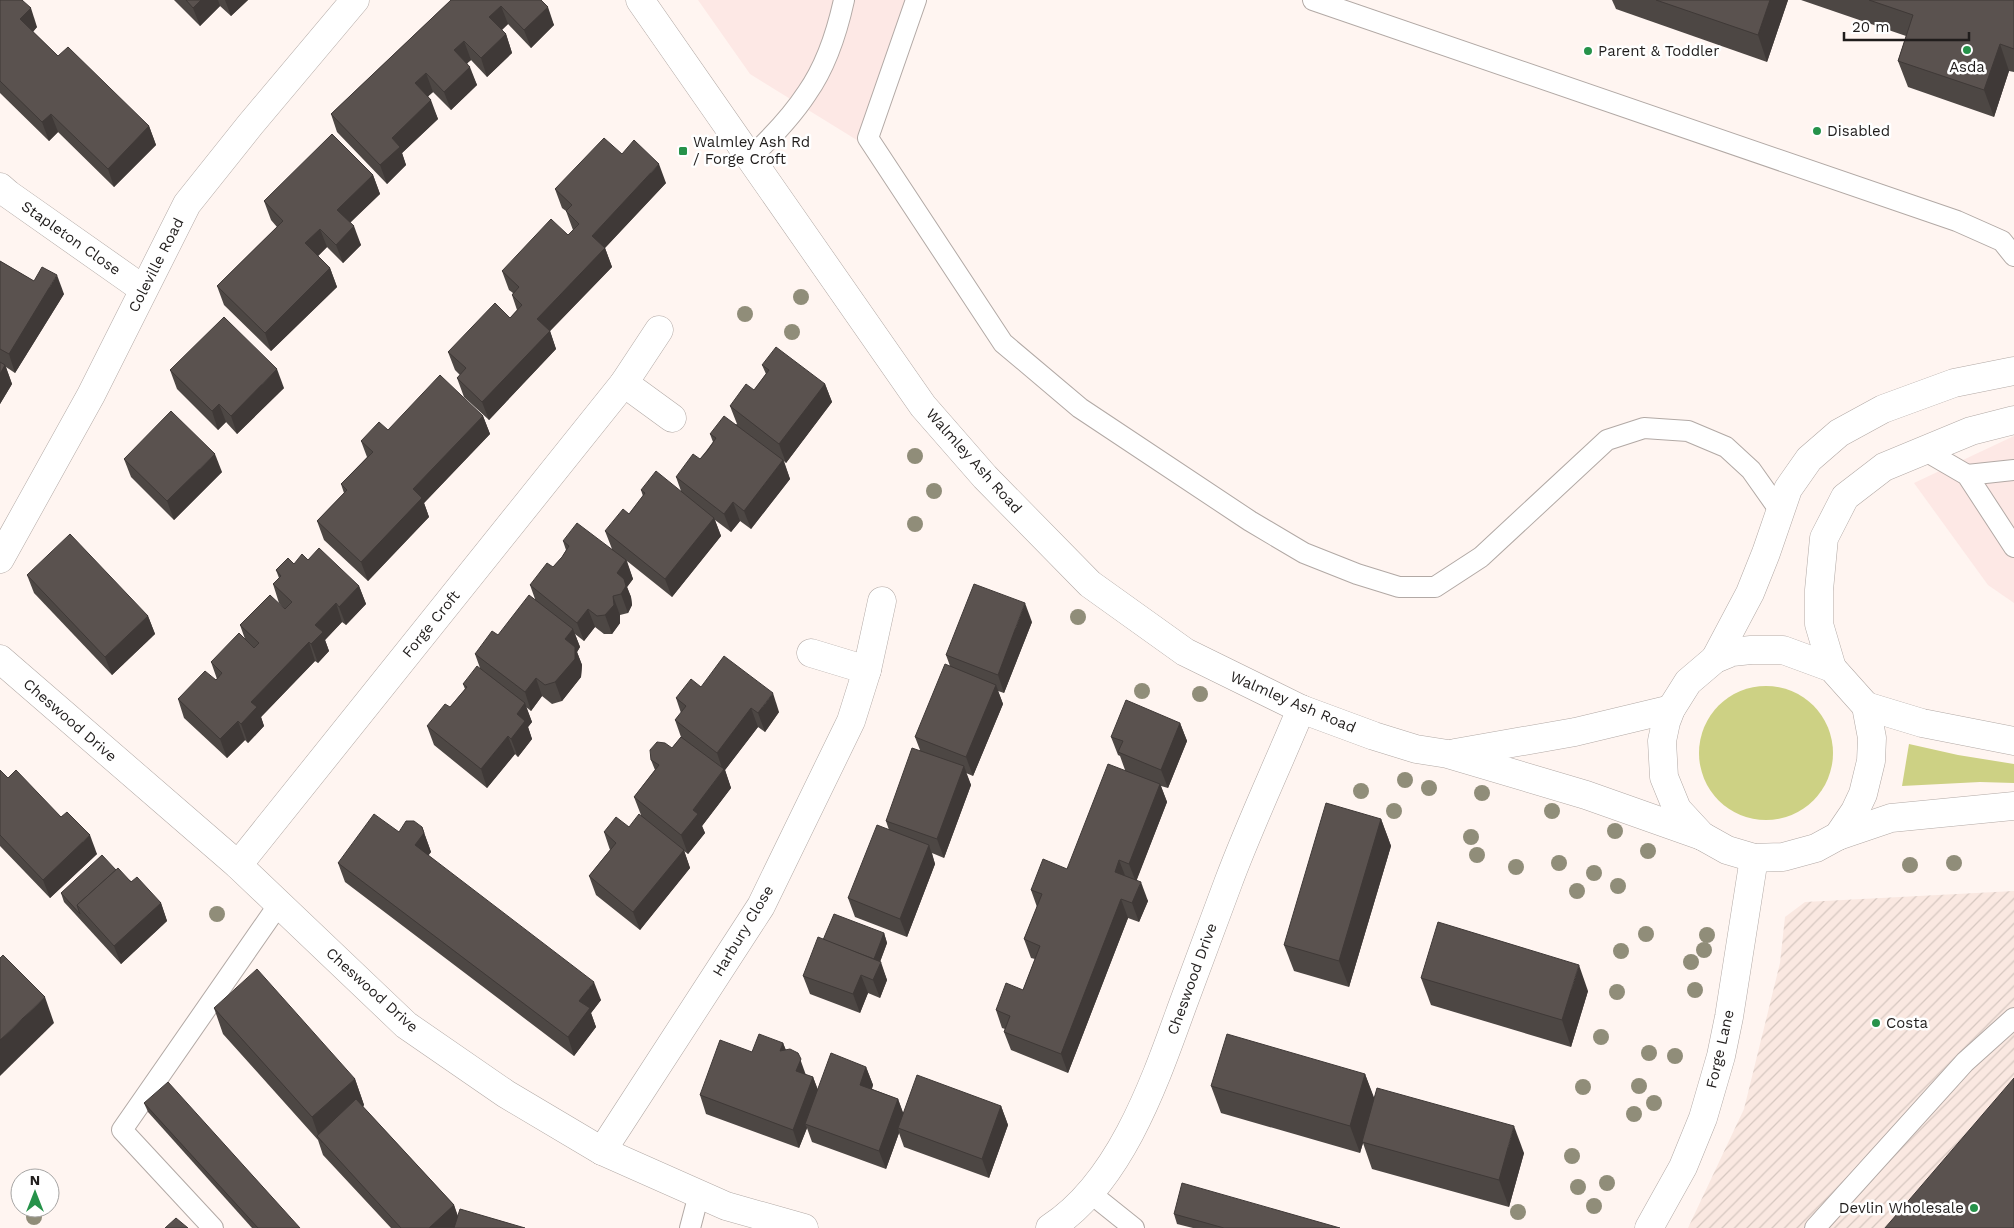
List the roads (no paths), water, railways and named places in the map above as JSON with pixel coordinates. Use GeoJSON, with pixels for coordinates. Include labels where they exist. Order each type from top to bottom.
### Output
{"type":"FeatureCollection","features":[{"type":"Feature","properties":{"kind":"street","name":"Walmley Ash Road"},"geometry":{"type":"LineString","coordinates":[[640,0],[751,157],[891,362],[924,406],[985,477],[1090,584],[1184,652],[1301,709],[1374,736],[1416,749],[1448,754],[1586,796],[1702,836]]}},
{"type":"Feature","properties":{"kind":"street","name":"Coleville Road"},"geometry":{"type":"LineString","coordinates":[[0,560],[91,395],[186,204],[351,1]]}},
{"type":"Feature","properties":{"kind":"street","name":"Stapleton Close"},"geometry":{"type":"LineString","coordinates":[[0,187],[143,289]]}},
{"type":"Feature","properties":{"kind":"street","name":"Forge Croft"},"geometry":{"type":"LineString","coordinates":[[238,865],[624,383],[660,330]]}},
{"type":"Feature","properties":{"kind":"street"},"geometry":{"type":"LineString","coordinates":[[1715,659],[1750,592],[1766,553],[1788,489],[1809,459],[1839,433],[1883,409],[1954,383],[2014,371]]}},
{"type":"Feature","properties":{"kind":"street"},"geometry":{"type":"LineString","coordinates":[[624,383],[672,418]]}},
{"type":"Feature","properties":{"kind":"street"},"geometry":{"type":"LineString","coordinates":[[1838,836],[1855,811],[1863,794],[1871,761],[1872,738],[1866,706],[1832,668],[1819,624],[1819,590],[1824,538],[1845,497],[1884,468],[1971,431],[2014,420]]}},
{"type":"Feature","properties":{"kind":"street","name":"Harbury Close"},"geometry":{"type":"LineString","coordinates":[[602,1150],[761,906],[851,721],[867,670],[882,601]]}},
{"type":"Feature","properties":{"kind":"street"},"geometry":{"type":"LineString","coordinates":[[1832,668],[1783,650],[1732,652],[1715,659],[1688,682],[1671,709],[1662,740],[1664,777],[1677,809],[1702,836],[1726,850],[1754,858],[1783,857],[1816,848],[1838,836],[1891,818],[2014,806]]}},
{"type":"Feature","properties":{"kind":"street"},"geometry":{"type":"LineString","coordinates":[[811,653],[867,670]]}},
{"type":"Feature","properties":{"kind":"street","name":"Cheswood Drive"},"geometry":{"type":"LineString","coordinates":[[0,659],[238,865],[406,1025],[506,1094],[602,1150],[726,1206],[804,1228]]}},
{"type":"Feature","properties":{"kind":"street"},"geometry":{"type":"LineString","coordinates":[[1866,706],[1922,723],[2014,742]]}},
{"type":"Feature","properties":{"kind":"street","name":"Cheswood Drive"},"geometry":{"type":"LineString","coordinates":[[1050,1228],[1066,1217],[1106,1172],[1131,1129],[1160,1067],[1240,852],[1301,709]]}},
{"type":"Feature","properties":{"kind":"street","name":"Walmley Ash Road"},"geometry":{"type":"LineString","coordinates":[[1448,754],[1575,732],[1671,709]]}},
{"type":"Feature","properties":{"kind":"street","name":"Forge Lane"},"geometry":{"type":"LineString","coordinates":[[1649,1228],[1683,1166],[1703,1118],[1729,1017],[1754,858]]}},
{"type":"Feature","properties":{"kind":"lane"},"geometry":{"type":"LineString","coordinates":[[751,157],[768,141],[808,93],[828,53],[844,0]]}},
{"type":"Feature","properties":{"kind":"lane"},"geometry":{"type":"LineString","coordinates":[[916,0],[868,138],[1003,343],[1080,408],[1250,521],[1296,548],[1358,574],[1398,587],[1435,587],[1481,557],[1607,440],[1644,428],[1688,431],[1726,447],[1751,470],[1780,511]]}},
{"type":"Feature","properties":{"kind":"lane"},"geometry":{"type":"LineString","coordinates":[[1313,0],[1957,221],[2002,241],[2014,256]]}},
{"type":"Feature","properties":{"kind":"lane"},"geometry":{"type":"LineString","coordinates":[[1924,450],[1967,475],[2006,525],[2014,547]]}},
{"type":"Feature","properties":{"kind":"lane"},"geometry":{"type":"LineString","coordinates":[[1967,475],[2014,470]]}},
{"type":"Feature","properties":{"kind":"lane"},"geometry":{"type":"LineString","coordinates":[[213,1228],[122,1130],[279,904]]}},
{"type":"Feature","properties":{"kind":"lane"},"geometry":{"type":"LineString","coordinates":[[1815,1228],[1965,1062],[2014,1018]]}},
{"type":"Feature","properties":{"kind":"lane"},"geometry":{"type":"LineString","coordinates":[[1089,1192],[1134,1228]]}},
{"type":"Feature","properties":{"kind":"lane"},"geometry":{"type":"LineString","coordinates":[[690,1228],[699,1194]]}},
{"type":"Feature","properties":{"kind":"place","name":"Asda"},"geometry":{"type":"Point","coordinates":[1967,50]}},
{"type":"Feature","properties":{"kind":"place","name":"Parent & Toddler"},"geometry":{"type":"Point","coordinates":[1588,51]}},
{"type":"Feature","properties":{"kind":"place","name":"Disabled"},"geometry":{"type":"Point","coordinates":[1817,131]}},
{"type":"Feature","properties":{"kind":"place","name":"Walmley Ash Rd / Forge Croft"},"geometry":{"type":"Point","coordinates":[683,151]}},
{"type":"Feature","properties":{"kind":"place","name":"Costa"},"geometry":{"type":"Point","coordinates":[1876,1023]}},
{"type":"Feature","properties":{"kind":"place","name":"Devlin Wholesale"},"geometry":{"type":"Point","coordinates":[1974,1208]}}]}
